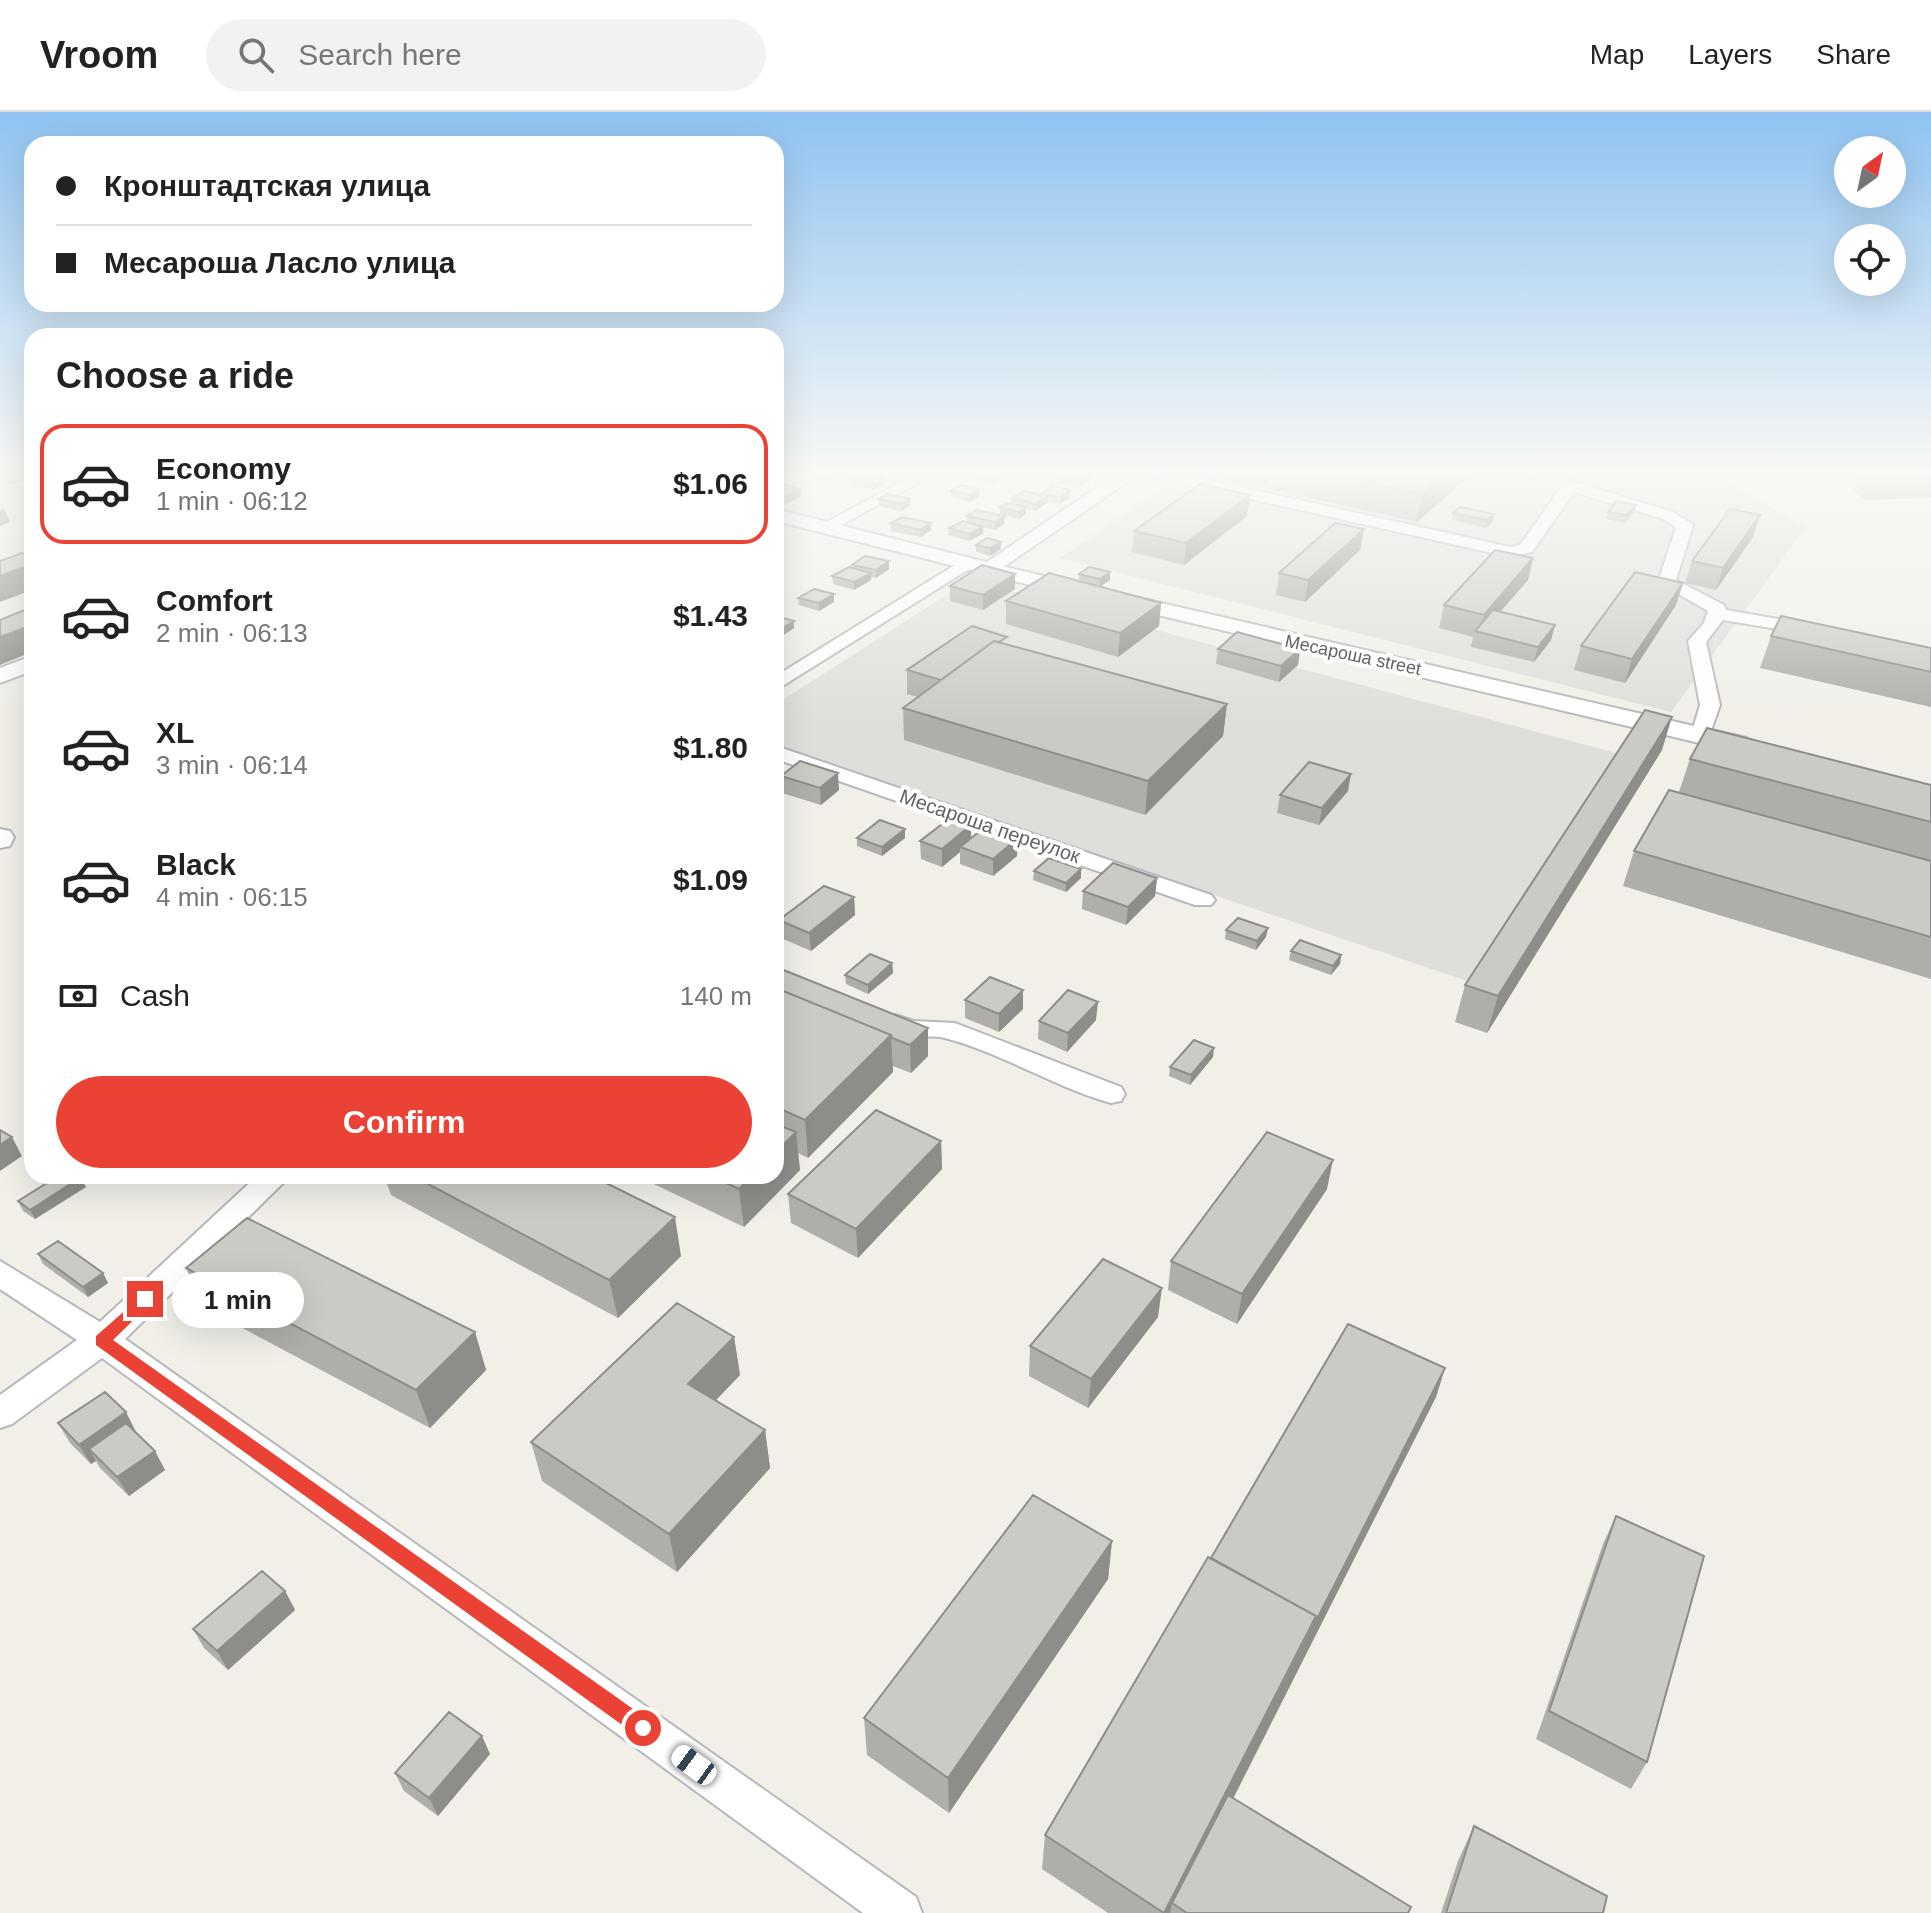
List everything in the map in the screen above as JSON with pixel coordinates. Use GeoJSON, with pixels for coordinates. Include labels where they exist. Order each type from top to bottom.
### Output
{"type":"FeatureCollection","features":[{"type":"Feature","properties":{"kind":"street","name":"Месароша street"},"geometry":{"type":"LineString","coordinates":[[933,554],[1313,647],[1537,694],[1774,753]]}},
{"type":"Feature","properties":{"kind":"street"},"geometry":{"type":"LineString","coordinates":[[784,679],[997,554]]}},
{"type":"Feature","properties":{"kind":"street"},"geometry":{"type":"LineString","coordinates":[[1676,554],[1667,582],[1718,609],[1718,614],[1697,641],[1710,705],[1701,735]]}},
{"type":"Feature","properties":{"kind":"street"},"geometry":{"type":"LineString","coordinates":[[1718,614],[1832,635]]}},
{"type":"Feature","properties":{"kind":"street"},"geometry":{"type":"LineString","coordinates":[[0,676],[24,666]]}},
{"type":"Feature","properties":{"kind":"street","name":"Месароша переулок"},"geometry":{"type":"LineString","coordinates":[[784,755],[1203,900]]}},
{"type":"Feature","properties":{"kind":"street"},"geometry":{"type":"LineString","coordinates":[[871,1014],[912,1029],[946,1029],[1111,1094]]}},
{"type":"Feature","properties":{"kind":"street"},"geometry":{"type":"LineString","coordinates":[[0,1414],[102,1340],[267,1184]]}},
{"type":"Feature","properties":{"kind":"street"},"geometry":{"type":"LineString","coordinates":[[0,1273],[102,1340],[900,1913]]}},
{"type":"Feature","properties":{"kind":"shaded area"},"geometry":{"type":"Polygon","coordinates":[[[1066,554],[1786,554],[1671,712],[1060,558],[1066,554]]]}},
{"type":"Feature","properties":{"kind":"shaded area"},"geometry":{"type":"Polygon","coordinates":[[[970,580],[1623,755],[1476,984],[784,749],[784,699],[970,580]]]}},
{"type":"Feature","properties":{"kind":"building"},"geometry":{"type":"Polygon","coordinates":[[[24,554],[24,567],[0,576],[0,561],[24,554]]]}},
{"type":"Feature","properties":{"kind":"building"},"geometry":{"type":"Polygon","coordinates":[[[1300,554],[1336,554],[1308,580],[1279,573],[1300,554]]]}},
{"type":"Feature","properties":{"kind":"building"},"geometry":{"type":"Polygon","coordinates":[[[1491,554],[1533,558],[1484,615],[1444,605],[1491,554]]]}},
{"type":"Feature","properties":{"kind":"building"},"geometry":{"type":"Polygon","coordinates":[[[1697,554],[1733,554],[1723,568],[1692,561],[1697,554]]]}},
{"type":"Feature","properties":{"kind":"building"},"geometry":{"type":"Polygon","coordinates":[[[865,556],[889,561],[876,570],[852,565],[865,556]]]}},
{"type":"Feature","properties":{"kind":"building"},"geometry":{"type":"Polygon","coordinates":[[[982,565],[1015,574],[983,595],[950,586],[982,565]]]}},
{"type":"Feature","properties":{"kind":"building"},"geometry":{"type":"Polygon","coordinates":[[[849,567],[871,573],[854,582],[832,576],[849,567]]]}},
{"type":"Feature","properties":{"kind":"building"},"geometry":{"type":"Polygon","coordinates":[[[1089,567],[1110,572],[1100,579],[1079,574],[1089,567]]]}},
{"type":"Feature","properties":{"kind":"building"},"geometry":{"type":"Polygon","coordinates":[[[1635,572],[1683,583],[1632,659],[1581,646],[1635,572]]]}},
{"type":"Feature","properties":{"kind":"building"},"geometry":{"type":"Polygon","coordinates":[[[1049,573],[1161,603],[1120,633],[1006,601],[1049,573]]]}},
{"type":"Feature","properties":{"kind":"building"},"geometry":{"type":"Polygon","coordinates":[[[814,589],[834,594],[819,603],[798,598],[814,589]]]}},
{"type":"Feature","properties":{"kind":"building"},"geometry":{"type":"Polygon","coordinates":[[[24,610],[24,628],[0,637],[0,620],[24,610]]]}},
{"type":"Feature","properties":{"kind":"building"},"geometry":{"type":"Polygon","coordinates":[[[1493,610],[1555,625],[1538,647],[1475,631],[1493,610]]]}},
{"type":"Feature","properties":{"kind":"building"},"geometry":{"type":"Polygon","coordinates":[[[1781,616],[1931,648],[1931,672],[1771,636],[1781,616]]]}},
{"type":"Feature","properties":{"kind":"building"},"geometry":{"type":"Polygon","coordinates":[[[784,618],[794,621],[784,627],[784,618]]]}},
{"type":"Feature","properties":{"kind":"building"},"geometry":{"type":"Polygon","coordinates":[[[972,626],[1007,637],[999,642],[994,641],[941,680],[907,670],[972,626]]]}},
{"type":"Feature","properties":{"kind":"building"},"geometry":{"type":"Polygon","coordinates":[[[1237,632],[1300,649],[1281,666],[1218,649],[1237,632]]]}},
{"type":"Feature","properties":{"kind":"building"},"geometry":{"type":"Polygon","coordinates":[[[994,641],[1227,704],[1148,781],[903,708],[994,641]]]}},
{"type":"Feature","properties":{"kind":"building"},"geometry":{"type":"Polygon","coordinates":[[[1645,710],[1672,717],[1498,996],[1465,985],[1645,710]]]}},
{"type":"Feature","properties":{"kind":"building"},"geometry":{"type":"Polygon","coordinates":[[[1707,728],[1931,785],[1931,822],[1690,759],[1707,728]]]}},
{"type":"Feature","properties":{"kind":"building"},"geometry":{"type":"Polygon","coordinates":[[[800,761],[838,773],[820,788],[784,777],[800,761]]]}},
{"type":"Feature","properties":{"kind":"building"},"geometry":{"type":"Polygon","coordinates":[[[1309,762],[1351,774],[1322,808],[1280,795],[1309,762]]]}},
{"type":"Feature","properties":{"kind":"building"},"geometry":{"type":"Polygon","coordinates":[[[1669,790],[1931,861],[1931,937],[1634,851],[1669,790]]]}},
{"type":"Feature","properties":{"kind":"building"},"geometry":{"type":"Polygon","coordinates":[[[950,818],[971,825],[942,849],[920,841],[950,818]]]}},
{"type":"Feature","properties":{"kind":"building"},"geometry":{"type":"Polygon","coordinates":[[[880,820],[905,829],[882,847],[857,838],[880,820]]]}},
{"type":"Feature","properties":{"kind":"building"},"geometry":{"type":"Polygon","coordinates":[[[985,827],[1018,838],[993,859],[960,847],[985,827]]]}},
{"type":"Feature","properties":{"kind":"building"},"geometry":{"type":"Polygon","coordinates":[[[1049,858],[1081,869],[1066,883],[1034,871],[1049,858]]]}},
{"type":"Feature","properties":{"kind":"building"},"geometry":{"type":"Polygon","coordinates":[[[1113,863],[1157,878],[1128,907],[1083,891],[1113,863]]]}},
{"type":"Feature","properties":{"kind":"building"},"geometry":{"type":"Polygon","coordinates":[[[824,886],[854,897],[809,933],[784,922],[784,916],[824,886]]]}},
{"type":"Feature","properties":{"kind":"building"},"geometry":{"type":"Polygon","coordinates":[[[1238,918],[1268,928],[1257,941],[1226,930],[1238,918]]]}},
{"type":"Feature","properties":{"kind":"building"},"geometry":{"type":"Polygon","coordinates":[[[1300,940],[1341,955],[1333,966],[1291,951],[1300,940]]]}},
{"type":"Feature","properties":{"kind":"building"},"geometry":{"type":"Polygon","coordinates":[[[870,954],[892,963],[868,985],[845,975],[870,954]]]}},
{"type":"Feature","properties":{"kind":"building"},"geometry":{"type":"Polygon","coordinates":[[[784,970],[928,1028],[910,1045],[784,991],[784,970]]]}},
{"type":"Feature","properties":{"kind":"building"},"geometry":{"type":"Polygon","coordinates":[[[990,977],[1023,990],[999,1014],[965,1000],[990,977]]]}},
{"type":"Feature","properties":{"kind":"building"},"geometry":{"type":"Polygon","coordinates":[[[1068,990],[1098,1002],[1068,1033],[1039,1021],[1068,990]]]}},
{"type":"Feature","properties":{"kind":"building"},"geometry":{"type":"Polygon","coordinates":[[[784,991],[891,1035],[805,1120],[784,1111],[784,991]]]}},
{"type":"Feature","properties":{"kind":"building"},"geometry":{"type":"Polygon","coordinates":[[[1194,1040],[1214,1048],[1191,1075],[1170,1067],[1194,1040]]]}},
{"type":"Feature","properties":{"kind":"building"},"geometry":{"type":"Polygon","coordinates":[[[876,1110],[941,1141],[856,1229],[788,1194],[876,1110]]]}},
{"type":"Feature","properties":{"kind":"building"},"geometry":{"type":"Polygon","coordinates":[[[784,1127],[796,1132],[784,1144],[784,1127]]]}},
{"type":"Feature","properties":{"kind":"building"},"geometry":{"type":"Polygon","coordinates":[[[0,1130],[12,1137],[0,1145],[0,1130]]]}},
{"type":"Feature","properties":{"kind":"building"},"geometry":{"type":"Polygon","coordinates":[[[1267,1132],[1333,1160],[1242,1294],[1171,1261],[1267,1132]]]}},
{"type":"Feature","properties":{"kind":"building"},"geometry":{"type":"Polygon","coordinates":[[[45,1184],[70,1184],[30,1210],[18,1201],[45,1184]]]}},
{"type":"Feature","properties":{"kind":"building"},"geometry":{"type":"Polygon","coordinates":[[[428,1184],[608,1184],[675,1217],[609,1280],[428,1184]]]}},
{"type":"Feature","properties":{"kind":"building"},"geometry":{"type":"Polygon","coordinates":[[[247,1218],[475,1332],[416,1390],[186,1268],[247,1218]]]}},
{"type":"Feature","properties":{"kind":"building"},"geometry":{"type":"Polygon","coordinates":[[[58,1241],[103,1273],[83,1287],[38,1254],[58,1241]]]}},
{"type":"Feature","properties":{"kind":"building"},"geometry":{"type":"Polygon","coordinates":[[[1103,1259],[1162,1288],[1091,1379],[1030,1346],[1103,1259]]]}},
{"type":"Feature","properties":{"kind":"building"},"geometry":{"type":"Polygon","coordinates":[[[677,1303],[734,1337],[688,1384],[765,1430],[669,1534],[531,1442],[677,1303]]]}},
{"type":"Feature","properties":{"kind":"building"},"geometry":{"type":"Polygon","coordinates":[[[1348,1324],[1445,1368],[1314,1625],[1316,1616],[1211,1558],[1348,1324]]]}},
{"type":"Feature","properties":{"kind":"building"},"geometry":{"type":"Polygon","coordinates":[[[105,1392],[126,1412],[79,1445],[58,1423],[105,1392]]]}},
{"type":"Feature","properties":{"kind":"building"},"geometry":{"type":"Polygon","coordinates":[[[126,1423],[155,1451],[117,1477],[89,1449],[126,1423]]]}},
{"type":"Feature","properties":{"kind":"building"},"geometry":{"type":"Polygon","coordinates":[[[1033,1495],[1112,1541],[948,1778],[864,1718],[1033,1495]]]}},
{"type":"Feature","properties":{"kind":"building"},"geometry":{"type":"Polygon","coordinates":[[[1616,1516],[1704,1556],[1647,1762],[1549,1711],[1616,1516]]]}},
{"type":"Feature","properties":{"kind":"building"},"geometry":{"type":"Polygon","coordinates":[[[1208,1557],[1316,1616],[1164,1913],[1045,1835],[1208,1557]]]}},
{"type":"Feature","properties":{"kind":"building"},"geometry":{"type":"Polygon","coordinates":[[[262,1571],[285,1591],[217,1651],[193,1629],[262,1571]]]}},
{"type":"Feature","properties":{"kind":"building"},"geometry":{"type":"Polygon","coordinates":[[[449,1712],[482,1736],[429,1798],[395,1773],[449,1712]]]}},
{"type":"Feature","properties":{"kind":"building"},"geometry":{"type":"Polygon","coordinates":[[[1228,1795],[1411,1907],[1408,1913],[1187,1913],[1172,1903],[1228,1795]]]}},
{"type":"Feature","properties":{"kind":"building"},"geometry":{"type":"Polygon","coordinates":[[[1474,1826],[1607,1896],[1603,1913],[1446,1913],[1474,1826]]]}},
{"type":"Feature","properties":{"kind":"route"},"geometry":{"type":"LineString","coordinates":[[145,1299],[102,1340],[643,1728]]}}]}
